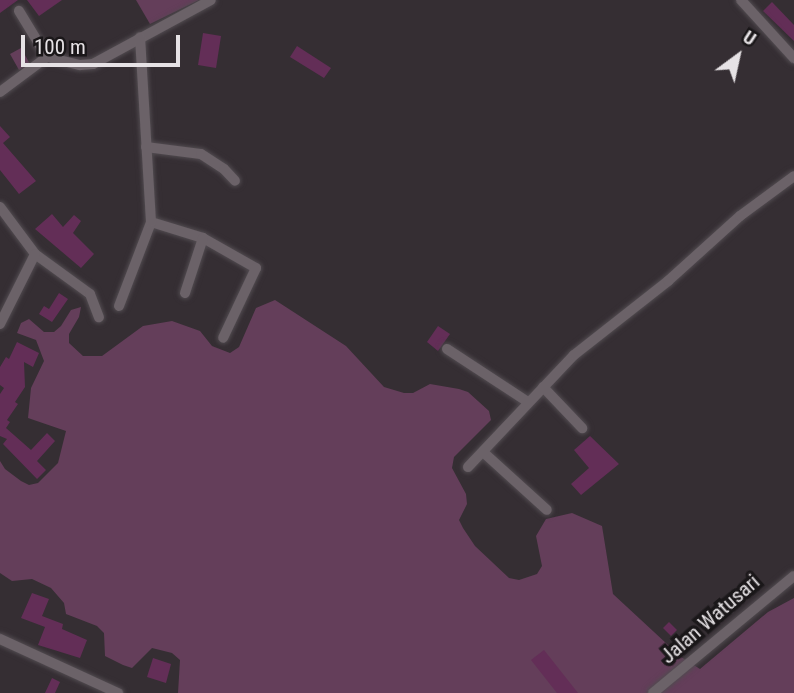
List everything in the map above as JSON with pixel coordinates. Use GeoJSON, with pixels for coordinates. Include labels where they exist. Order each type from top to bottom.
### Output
{"type":"FeatureCollection","features":[{"type":"Feature","properties":{"kind":"street"},"geometry":{"type":"LineString","coordinates":[[19,11],[47,57],[80,65],[93,64],[211,0]]}},
{"type":"Feature","properties":{"kind":"street"},"geometry":{"type":"LineString","coordinates":[[741,0],[794,58]]}},
{"type":"Feature","properties":{"kind":"street"},"geometry":{"type":"LineString","coordinates":[[119,306],[151,222],[140,37]]}},
{"type":"Feature","properties":{"kind":"street"},"geometry":{"type":"LineString","coordinates":[[0,92],[47,57]]}},
{"type":"Feature","properties":{"kind":"street"},"geometry":{"type":"LineString","coordinates":[[146,147],[201,154],[224,169],[235,181]]}},
{"type":"Feature","properties":{"kind":"street"},"geometry":{"type":"LineString","coordinates":[[468,467],[575,355],[668,281],[740,216],[794,176]]}},
{"type":"Feature","properties":{"kind":"street"},"geometry":{"type":"LineString","coordinates":[[0,207],[35,254],[90,293],[99,317]]}},
{"type":"Feature","properties":{"kind":"street"},"geometry":{"type":"LineString","coordinates":[[151,222],[203,238],[256,268],[223,338]]}},
{"type":"Feature","properties":{"kind":"street"},"geometry":{"type":"LineString","coordinates":[[185,293],[203,238]]}},
{"type":"Feature","properties":{"kind":"street"},"geometry":{"type":"LineString","coordinates":[[0,324],[35,254]]}},
{"type":"Feature","properties":{"kind":"street"},"geometry":{"type":"LineString","coordinates":[[447,349],[528,402]]}},
{"type":"Feature","properties":{"kind":"street"},"geometry":{"type":"LineString","coordinates":[[544,387],[582,428]]}},
{"type":"Feature","properties":{"kind":"street"},"geometry":{"type":"LineString","coordinates":[[483,452],[547,510]]}},
{"type":"Feature","properties":{"kind":"street","name":"Jalan Watusari"},"geometry":{"type":"LineString","coordinates":[[653,693],[794,576]]}},
{"type":"Feature","properties":{"kind":"street"},"geometry":{"type":"LineString","coordinates":[[0,639],[99,689],[118,693]]}},
{"type":"Feature","properties":{"kind":"shaded area"},"geometry":{"type":"Polygon","coordinates":[[[136,0],[199,0],[150,24],[136,0]]]}},
{"type":"Feature","properties":{"kind":"shaded area"},"geometry":{"type":"Polygon","coordinates":[[[21,48],[30,64],[19,70],[10,54],[21,48]]]}},
{"type":"Feature","properties":{"kind":"shaded area"},"geometry":{"type":"Polygon","coordinates":[[[275,300],[346,346],[384,387],[404,393],[413,393],[430,384],[459,389],[468,392],[489,411],[491,420],[454,457],[452,468],[466,494],[467,504],[459,520],[463,528],[475,546],[509,578],[519,580],[537,574],[542,566],[536,536],[546,519],[572,513],[602,526],[613,594],[681,657],[700,669],[768,612],[794,598],[794,693],[178,693],[180,660],[172,653],[152,648],[132,668],[123,665],[105,656],[104,633],[97,626],[66,614],[64,603],[51,588],[32,579],[12,581],[0,573],[0,461],[5,469],[21,481],[29,485],[38,483],[58,463],[66,431],[28,418],[31,388],[44,361],[36,340],[17,333],[21,323],[29,319],[44,332],[54,332],[71,310],[81,307],[79,317],[69,334],[69,343],[83,356],[102,356],[143,326],[172,321],[200,331],[212,346],[230,353],[239,347],[256,308],[275,300]]]}},
{"type":"Feature","properties":{"kind":"building"},"geometry":{"type":"Polygon","coordinates":[[[0,0],[18,0],[0,13],[0,0]]]}},
{"type":"Feature","properties":{"kind":"building"},"geometry":{"type":"Polygon","coordinates":[[[27,0],[62,0],[39,16],[27,0]]]}},
{"type":"Feature","properties":{"kind":"building"},"geometry":{"type":"Polygon","coordinates":[[[772,2],[794,25],[794,41],[763,11],[772,2]]]}},
{"type":"Feature","properties":{"kind":"building"},"geometry":{"type":"Polygon","coordinates":[[[203,33],[221,36],[216,68],[198,65],[203,33]]]}},
{"type":"Feature","properties":{"kind":"building"},"geometry":{"type":"Polygon","coordinates":[[[297,46],[331,68],[324,78],[290,57],[297,46]]]}},
{"type":"Feature","properties":{"kind":"building"},"geometry":{"type":"Polygon","coordinates":[[[0,126],[10,137],[3,143],[36,181],[19,194],[0,170],[0,126]]]}},
{"type":"Feature","properties":{"kind":"building"},"geometry":{"type":"Polygon","coordinates":[[[52,214],[63,227],[74,215],[81,221],[73,233],[94,254],[81,268],[35,229],[52,214]]]}},
{"type":"Feature","properties":{"kind":"building"},"geometry":{"type":"Polygon","coordinates":[[[59,293],[68,299],[52,322],[39,314],[44,306],[49,309],[59,293]]]}},
{"type":"Feature","properties":{"kind":"building"},"geometry":{"type":"Polygon","coordinates":[[[438,326],[450,334],[438,351],[427,342],[438,326]]]}},
{"type":"Feature","properties":{"kind":"building"},"geometry":{"type":"Polygon","coordinates":[[[17,342],[39,353],[33,367],[24,362],[25,387],[15,402],[18,404],[7,420],[10,422],[6,428],[31,450],[47,433],[55,441],[37,461],[46,470],[37,479],[3,444],[7,439],[0,436],[0,394],[4,388],[0,385],[0,367],[6,357],[9,359],[17,342]]]}},
{"type":"Feature","properties":{"kind":"building"},"geometry":{"type":"Polygon","coordinates":[[[590,436],[619,464],[581,495],[571,484],[589,468],[574,450],[590,436]]]}},
{"type":"Feature","properties":{"kind":"building"},"geometry":{"type":"Polygon","coordinates":[[[32,593],[49,599],[42,616],[63,624],[62,629],[87,640],[80,658],[38,645],[45,627],[21,618],[32,593]]]}},
{"type":"Feature","properties":{"kind":"building"},"geometry":{"type":"Polygon","coordinates":[[[669,622],[677,630],[671,636],[663,628],[669,622]]]}},
{"type":"Feature","properties":{"kind":"building"},"geometry":{"type":"Polygon","coordinates":[[[544,650],[578,693],[557,693],[531,660],[544,650]]]}},
{"type":"Feature","properties":{"kind":"building"},"geometry":{"type":"Polygon","coordinates":[[[153,658],[171,664],[166,683],[147,677],[153,658]]]}},
{"type":"Feature","properties":{"kind":"building"},"geometry":{"type":"Polygon","coordinates":[[[52,678],[60,682],[55,693],[45,693],[52,678]]]}}]}
